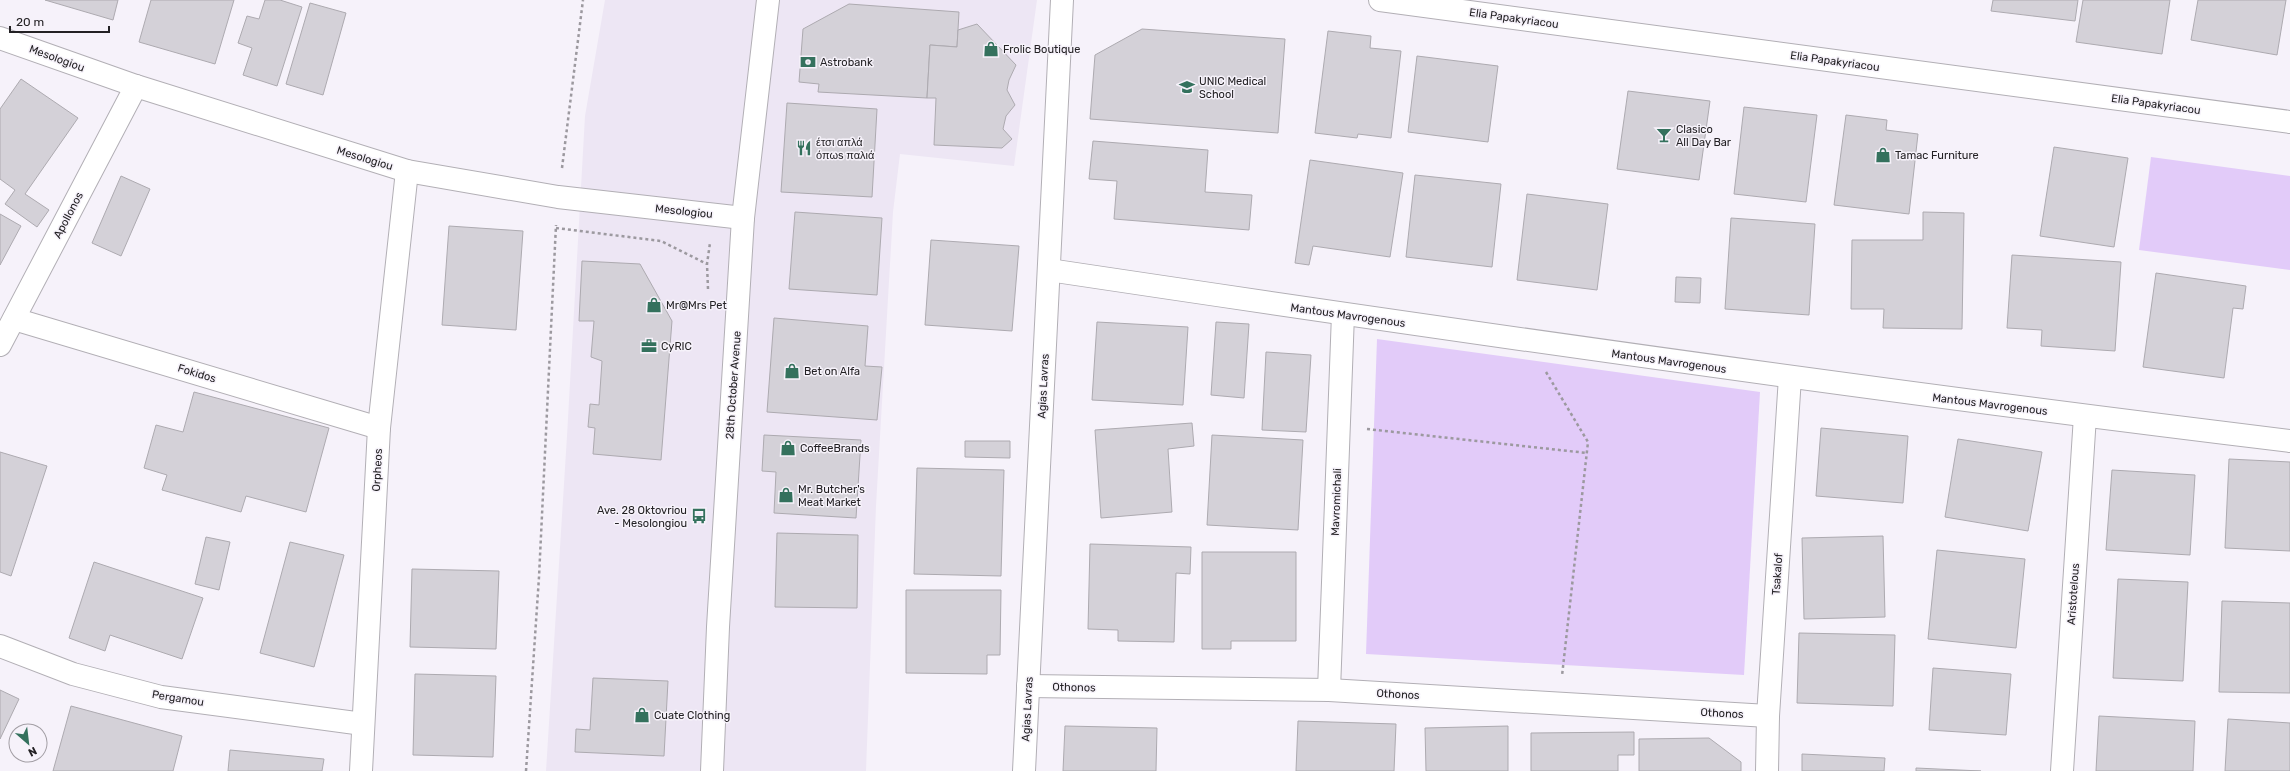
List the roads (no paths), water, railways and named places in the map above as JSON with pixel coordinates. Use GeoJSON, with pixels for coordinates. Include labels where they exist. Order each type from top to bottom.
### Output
{"type":"FeatureCollection","features":[{"type":"Feature","properties":{"kind":"street","name":"28th October Avenue"},"geometry":{"type":"LineString","coordinates":[[712,771],[719,619],[744,218],[768,0]]}},
{"type":"Feature","properties":{"kind":"street","name":"Agias Lavras"},"geometry":{"type":"LineString","coordinates":[[1024,771],[1062,0]]}},
{"type":"Feature","properties":{"kind":"street","name":"Elia Papakyriacou"},"geometry":{"type":"LineString","coordinates":[[1390,1],[2290,122]]}},
{"type":"Feature","properties":{"kind":"street","name":"Mesologiou"},"geometry":{"type":"LineString","coordinates":[[0,38],[136,86],[407,170],[558,197],[744,218]]}},
{"type":"Feature","properties":{"kind":"street","name":"Apollonos"},"geometry":{"type":"LineString","coordinates":[[0,345],[136,86]]}},
{"type":"Feature","properties":{"kind":"street","name":"Orpheos"},"geometry":{"type":"LineString","coordinates":[[361,771],[380,428],[407,170]]}},
{"type":"Feature","properties":{"kind":"street","name":"Mantous Mavrogenous"},"geometry":{"type":"LineString","coordinates":[[1049,270],[1343,314],[1790,377],[2085,416],[2290,441]]}},
{"type":"Feature","properties":{"kind":"street","name":"Mavromichali"},"geometry":{"type":"LineString","coordinates":[[1329,690],[1343,314]]}},
{"type":"Feature","properties":{"kind":"street","name":"Fokidos"},"geometry":{"type":"LineString","coordinates":[[14,319],[380,428]]}},
{"type":"Feature","properties":{"kind":"street","name":"Tsakalof"},"geometry":{"type":"LineString","coordinates":[[1767,771],[1768,716],[1790,377]]}},
{"type":"Feature","properties":{"kind":"street","name":"Aristotelous"},"geometry":{"type":"LineString","coordinates":[[2062,771],[2085,416]]}},
{"type":"Feature","properties":{"kind":"street","name":"Pergamou"},"geometry":{"type":"LineString","coordinates":[[0,646],[73,674],[161,697],[363,724]]}},
{"type":"Feature","properties":{"kind":"street","name":"Othonos"},"geometry":{"type":"LineString","coordinates":[[1028,686],[1329,690],[1768,716]]}},
{"type":"Feature","properties":{"kind":"place","name":"Frolic Boutique"},"geometry":{"type":"Point","coordinates":[991,49]}},
{"type":"Feature","properties":{"kind":"place","name":"Astrobank"},"geometry":{"type":"Point","coordinates":[808,62]}},
{"type":"Feature","properties":{"kind":"place","name":"UNIC Medical School"},"geometry":{"type":"Point","coordinates":[1187,87]}},
{"type":"Feature","properties":{"kind":"place","name":"Clasico All Day Bar"},"geometry":{"type":"Point","coordinates":[1664,135]}},
{"type":"Feature","properties":{"kind":"place","name":"έτσι απλά όπωs παλιά"},"geometry":{"type":"Point","coordinates":[804,148]}},
{"type":"Feature","properties":{"kind":"place","name":"Tamac Furniture"},"geometry":{"type":"Point","coordinates":[1883,155]}},
{"type":"Feature","properties":{"kind":"place","name":"Mr@Mrs Pet"},"geometry":{"type":"Point","coordinates":[654,305]}},
{"type":"Feature","properties":{"kind":"place","name":"CyRIC"},"geometry":{"type":"Point","coordinates":[649,346]}},
{"type":"Feature","properties":{"kind":"place","name":"Bet on Alfa"},"geometry":{"type":"Point","coordinates":[792,371]}},
{"type":"Feature","properties":{"kind":"place","name":"CoffeeBrands"},"geometry":{"type":"Point","coordinates":[788,448]}},
{"type":"Feature","properties":{"kind":"place","name":"Mr. Butcher's Meat Market"},"geometry":{"type":"Point","coordinates":[786,495]}},
{"type":"Feature","properties":{"kind":"place","name":"Ave. 28 Oktovriou - Mesolongiou"},"geometry":{"type":"Point","coordinates":[699,516]}},
{"type":"Feature","properties":{"kind":"place","name":"Cuate Clothing"},"geometry":{"type":"Point","coordinates":[642,715]}}]}
